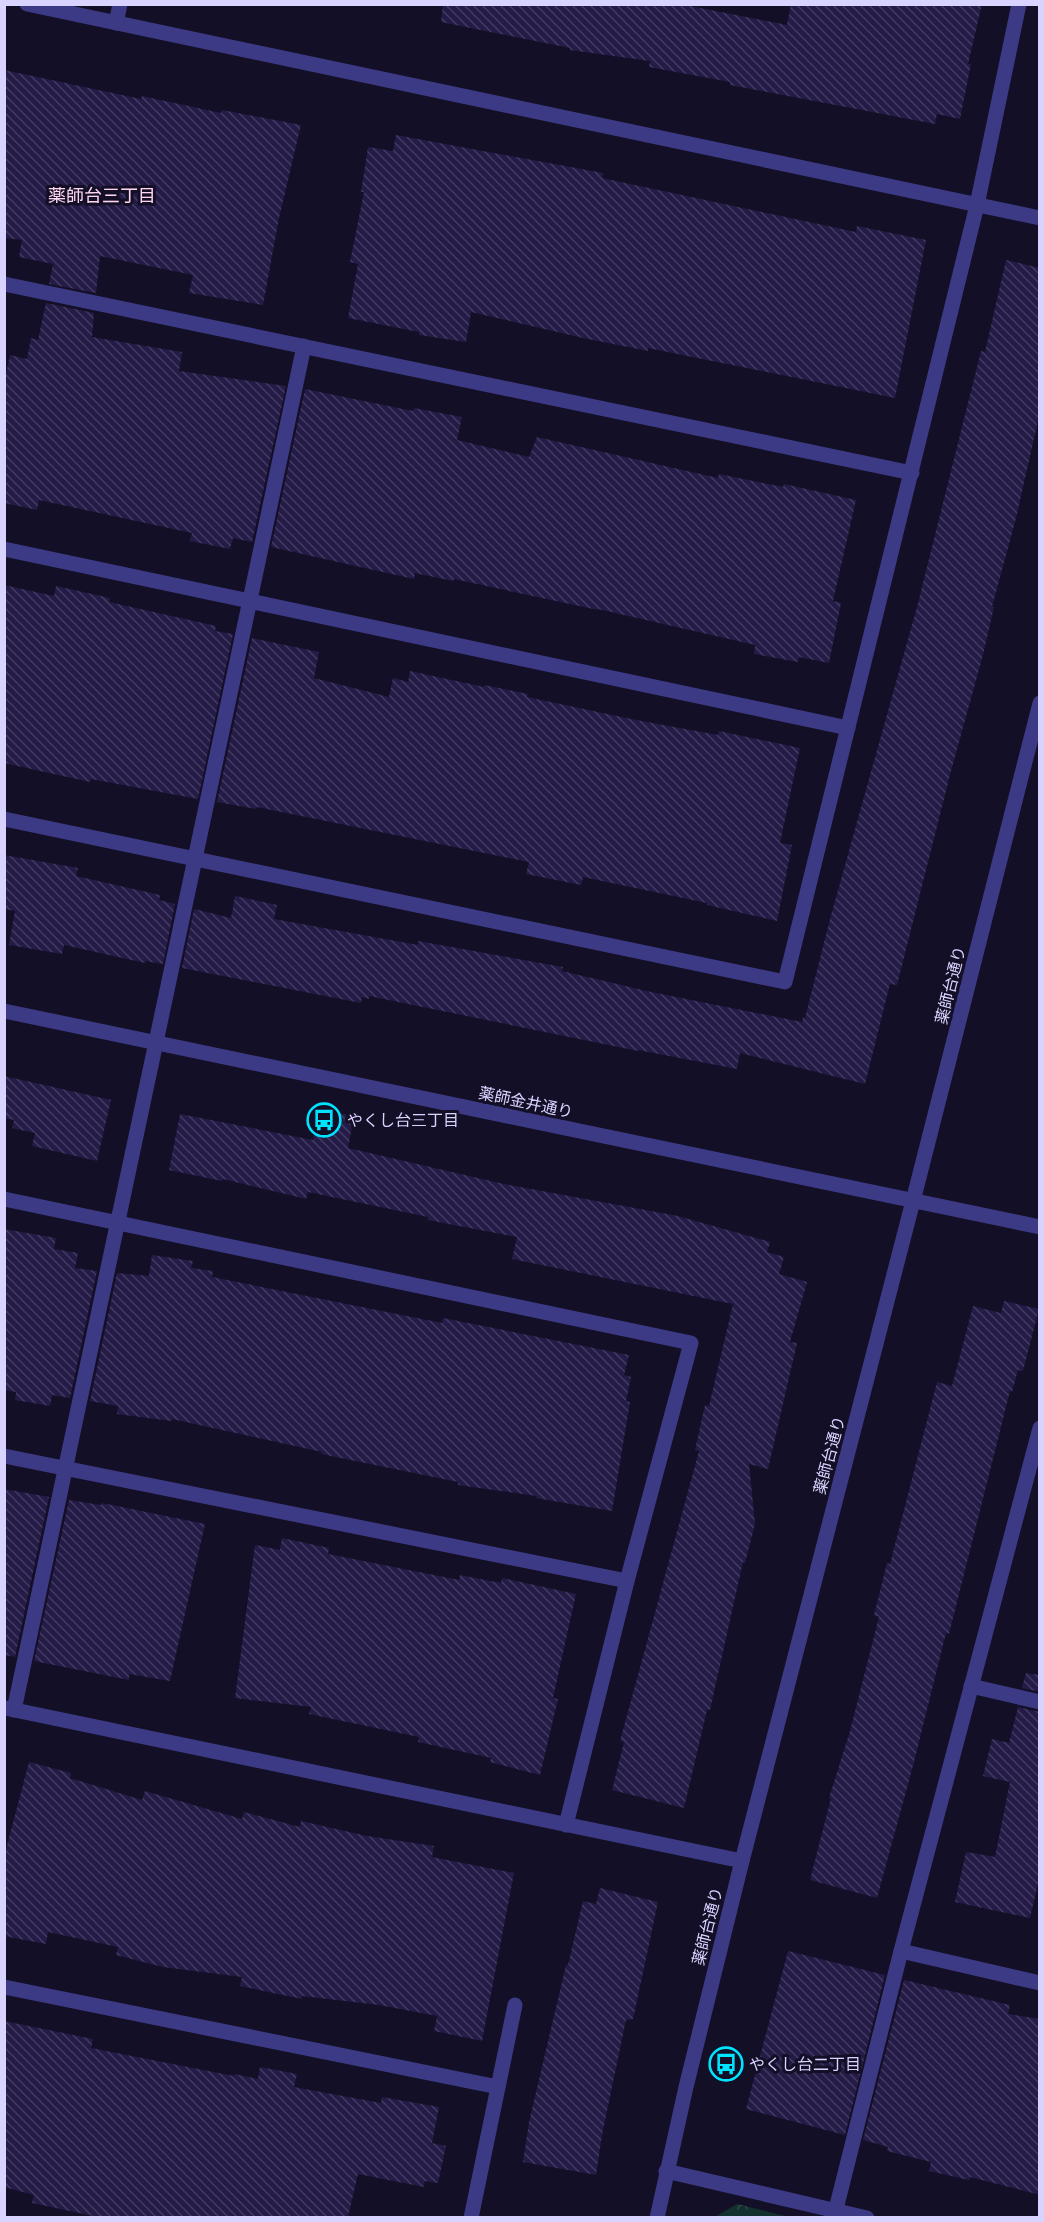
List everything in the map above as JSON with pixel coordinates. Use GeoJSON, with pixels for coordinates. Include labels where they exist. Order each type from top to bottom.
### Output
{"type":"FeatureCollection","features":[{"type":"Feature","properties":{"kind":"street"},"geometry":{"type":"LineString","coordinates":[[27,4],[1040,218]]}},
{"type":"Feature","properties":{"kind":"street"},"geometry":{"type":"LineString","coordinates":[[116,23],[120,4]]}},
{"type":"Feature","properties":{"kind":"street"},"geometry":{"type":"LineString","coordinates":[[4,819],[785,982],[977,205],[1019,4]]}},
{"type":"Feature","properties":{"kind":"street"},"geometry":{"type":"LineString","coordinates":[[4,284],[912,473]]}},
{"type":"Feature","properties":{"kind":"street"},"geometry":{"type":"LineString","coordinates":[[304,346],[65,1469],[9,1709],[742,1861]]}},
{"type":"Feature","properties":{"kind":"street"},"geometry":{"type":"LineString","coordinates":[[4,549],[848,728]]}},
{"type":"Feature","properties":{"kind":"street","name":"薬師台通り"},"geometry":{"type":"LineString","coordinates":[[657,2217],[666,2171],[742,1861],[1040,703]]}},
{"type":"Feature","properties":{"kind":"street","name":"薬師金井通り"},"geometry":{"type":"LineString","coordinates":[[4,1011],[1040,1227]]}},
{"type":"Feature","properties":{"kind":"street"},"geometry":{"type":"LineString","coordinates":[[4,1199],[691,1343],[627,1581],[566,1825]]}},
{"type":"Feature","properties":{"kind":"street"},"geometry":{"type":"LineString","coordinates":[[836,2209],[901,1951],[1040,1428]]}},
{"type":"Feature","properties":{"kind":"street"},"geometry":{"type":"LineString","coordinates":[[4,1456],[627,1581]]}},
{"type":"Feature","properties":{"kind":"street"},"geometry":{"type":"LineString","coordinates":[[971,1686],[1040,1702]]}},
{"type":"Feature","properties":{"kind":"street"},"geometry":{"type":"LineString","coordinates":[[901,1951],[1040,1983]]}},
{"type":"Feature","properties":{"kind":"street"},"geometry":{"type":"LineString","coordinates":[[4,1987],[498,2087]]}},
{"type":"Feature","properties":{"kind":"street"},"geometry":{"type":"LineString","coordinates":[[471,2217],[515,2006]]}},
{"type":"Feature","properties":{"kind":"street"},"geometry":{"type":"LineString","coordinates":[[666,2171],[867,2217]]}},
{"type":"Feature","properties":{"kind":"green space"},"geometry":{"type":"Polygon","coordinates":[[[737,2204],[789,2217],[715,2217],[737,2204]]]}},
{"type":"Feature","properties":{"kind":"building"},"geometry":{"type":"Polygon","coordinates":[[[443,4],[680,4],[787,25],[791,4],[982,4],[968,64],[971,64],[960,119],[937,114],[935,124],[730,85],[730,82],[649,67],[650,61],[570,50],[570,48],[441,22],[443,4]]]}},
{"type":"Feature","properties":{"kind":"building"},"geometry":{"type":"Polygon","coordinates":[[[4,70],[141,99],[142,96],[221,113],[222,110],[301,125],[279,218],[263,305],[189,293],[193,275],[100,256],[96,293],[49,284],[53,264],[19,257],[22,240],[4,238],[4,70]]]}},
{"type":"Feature","properties":{"kind":"building"},"geometry":{"type":"Polygon","coordinates":[[[396,135],[603,173],[602,178],[856,232],[857,226],[926,240],[895,398],[648,348],[648,351],[583,338],[471,312],[466,342],[419,335],[419,332],[348,318],[358,264],[350,262],[364,192],[361,192],[368,147],[393,151],[396,135]]]}},
{"type":"Feature","properties":{"kind":"building"},"geometry":{"type":"Polygon","coordinates":[[[1006,260],[1040,268],[1040,412],[1016,518],[992,607],[994,607],[983,655],[897,985],[890,984],[865,1084],[740,1053],[737,1069],[369,996],[369,999],[362,997],[361,1003],[182,968],[194,909],[231,918],[235,896],[277,905],[274,919],[418,945],[418,941],[563,967],[562,971],[651,992],[802,1022],[803,1017],[805,1018],[830,919],[917,607],[981,351],[985,352],[1006,260]]]}},
{"type":"Feature","properties":{"kind":"building"},"geometry":{"type":"Polygon","coordinates":[[[46,303],[94,313],[92,337],[182,352],[179,371],[286,386],[252,542],[233,538],[230,549],[190,541],[192,533],[39,500],[37,510],[4,503],[4,384],[10,355],[27,359],[31,338],[38,340],[46,303]]]}},
{"type":"Feature","properties":{"kind":"building"},"geometry":{"type":"Polygon","coordinates":[[[305,389],[413,411],[414,408],[462,417],[457,440],[529,457],[537,437],[718,478],[719,474],[783,487],[784,484],[856,500],[833,601],[841,603],[829,663],[799,657],[798,662],[754,654],[755,645],[598,609],[454,579],[453,581],[415,573],[414,579],[271,547],[305,389]]]}},
{"type":"Feature","properties":{"kind":"building"},"geometry":{"type":"Polygon","coordinates":[[[4,585],[54,596],[56,586],[110,598],[109,602],[216,626],[215,631],[233,634],[198,799],[91,779],[90,782],[4,763],[4,585]]]}},
{"type":"Feature","properties":{"kind":"building"},"geometry":{"type":"Polygon","coordinates":[[[252,638],[319,652],[314,678],[389,697],[393,678],[408,682],[410,671],[528,694],[527,697],[636,720],[718,735],[719,731],[800,748],[780,843],[792,845],[777,921],[707,905],[707,903],[583,877],[581,885],[526,874],[529,862],[257,807],[256,809],[217,802],[252,638]]]}},
{"type":"Feature","properties":{"kind":"building"},"geometry":{"type":"Polygon","coordinates":[[[4,855],[78,868],[76,876],[160,895],[159,900],[175,904],[163,964],[145,961],[145,963],[64,945],[62,954],[9,945],[15,911],[4,909],[4,855]]]}},
{"type":"Feature","properties":{"kind":"building"},"geometry":{"type":"Polygon","coordinates":[[[4,1076],[111,1100],[97,1161],[32,1146],[35,1133],[12,1128],[14,1120],[4,1118],[4,1076]]]}},
{"type":"Feature","properties":{"kind":"building"},"geometry":{"type":"Polygon","coordinates":[[[319,1109],[354,1116],[348,1148],[504,1184],[678,1216],[770,1242],[767,1252],[784,1257],[779,1274],[807,1282],[790,1342],[797,1343],[768,1469],[749,1464],[755,1524],[745,1563],[743,1562],[710,1710],[707,1710],[684,1808],[612,1790],[624,1742],[620,1741],[699,1451],[695,1450],[705,1405],[709,1406],[733,1304],[512,1259],[517,1237],[428,1220],[428,1217],[308,1192],[306,1199],[223,1179],[222,1181],[169,1170],[180,1114],[313,1140],[319,1109]]]}},
{"type":"Feature","properties":{"kind":"building"},"geometry":{"type":"Polygon","coordinates":[[[4,1229],[56,1238],[54,1249],[78,1253],[75,1268],[97,1271],[70,1398],[52,1395],[50,1406],[15,1400],[16,1392],[4,1390],[4,1229]]]}},
{"type":"Feature","properties":{"kind":"building"},"geometry":{"type":"Polygon","coordinates":[[[152,1255],[193,1261],[191,1268],[213,1271],[212,1277],[442,1323],[443,1318],[629,1355],[624,1375],[631,1377],[626,1401],[630,1402],[612,1511],[536,1498],[537,1496],[458,1485],[458,1482],[321,1454],[322,1452],[172,1419],[171,1421],[117,1414],[118,1406],[90,1401],[117,1273],[149,1276],[152,1255]]]}},
{"type":"Feature","properties":{"kind":"building"},"geometry":{"type":"Polygon","coordinates":[[[1004,1301],[1039,1309],[1023,1371],[1018,1370],[1012,1392],[1010,1391],[949,1634],[946,1633],[877,1898],[810,1880],[831,1798],[829,1798],[850,1731],[879,1617],[874,1615],[887,1563],[890,1564],[937,1382],[952,1386],[973,1306],[1001,1313],[1004,1301]]]}},
{"type":"Feature","properties":{"kind":"building"},"geometry":{"type":"Polygon","coordinates":[[[4,1489],[49,1497],[15,1657],[4,1655],[4,1489]]]}},
{"type":"Feature","properties":{"kind":"building"},"geometry":{"type":"Polygon","coordinates":[[[69,1500],[101,1505],[102,1503],[205,1524],[170,1681],[129,1674],[129,1680],[34,1661],[69,1500]]]}},
{"type":"Feature","properties":{"kind":"building"},"geometry":{"type":"Polygon","coordinates":[[[282,1538],[329,1548],[328,1554],[459,1580],[460,1575],[501,1583],[502,1578],[576,1594],[553,1698],[558,1699],[540,1775],[490,1762],[491,1758],[418,1742],[419,1737],[309,1714],[311,1707],[235,1698],[255,1545],[280,1550],[282,1538]]]}},
{"type":"Feature","properties":{"kind":"building"},"geometry":{"type":"Polygon","coordinates":[[[1026,1673],[1040,1675],[1040,1692],[1022,1688],[1026,1673]]]}},
{"type":"Feature","properties":{"kind":"building"},"geometry":{"type":"Polygon","coordinates":[[[1018,1707],[1040,1712],[1040,1875],[1030,1918],[955,1902],[966,1852],[995,1857],[1010,1782],[983,1776],[992,1739],[1009,1743],[1018,1707]]]}},
{"type":"Feature","properties":{"kind":"building"},"geometry":{"type":"Polygon","coordinates":[[[29,1762],[71,1773],[70,1778],[142,1800],[145,1791],[242,1819],[244,1812],[300,1827],[301,1821],[367,1836],[434,1846],[432,1857],[514,1873],[482,2041],[434,2031],[437,2016],[379,2005],[302,1996],[302,1999],[240,1986],[242,1977],[163,1967],[116,1955],[118,1947],[48,1932],[46,1944],[4,1936],[4,1857],[29,1762]]]}},
{"type":"Feature","properties":{"kind":"building"},"geometry":{"type":"Polygon","coordinates":[[[600,1888],[658,1902],[633,2019],[626,2020],[596,2175],[523,2162],[529,2122],[583,1901],[596,1904],[600,1888]]]}},
{"type":"Feature","properties":{"kind":"building"},"geometry":{"type":"Polygon","coordinates":[[[788,1951],[885,1975],[845,2135],[746,2109],[788,1951]]]}},
{"type":"Feature","properties":{"kind":"building"},"geometry":{"type":"Polygon","coordinates":[[[904,1980],[1010,2005],[1008,2014],[1040,2019],[1040,2195],[970,2177],[969,2180],[929,2171],[931,2162],[887,2151],[888,2147],[863,2140],[904,1980]]]}},
{"type":"Feature","properties":{"kind":"building"},"geometry":{"type":"Polygon","coordinates":[[[4,2021],[93,2039],[91,2048],[258,2079],[260,2067],[297,2074],[294,2087],[381,2103],[382,2097],[439,2107],[432,2143],[446,2146],[438,2183],[425,2181],[424,2187],[358,2174],[348,2217],[98,2217],[32,2203],[34,2195],[4,2187],[4,2021]]]}},
{"type":"Feature","properties":{"kind":"place","name":"やくし台三丁目"},"geometry":{"type":"Point","coordinates":[324,1120]}},
{"type":"Feature","properties":{"kind":"place","name":"やくし台二丁目"},"geometry":{"type":"Point","coordinates":[726,2064]}},
{"type":"Feature","properties":{"kind":"district","name":"薬師台三丁目"},"geometry":{"type":"Point","coordinates":[102,196]}}]}
